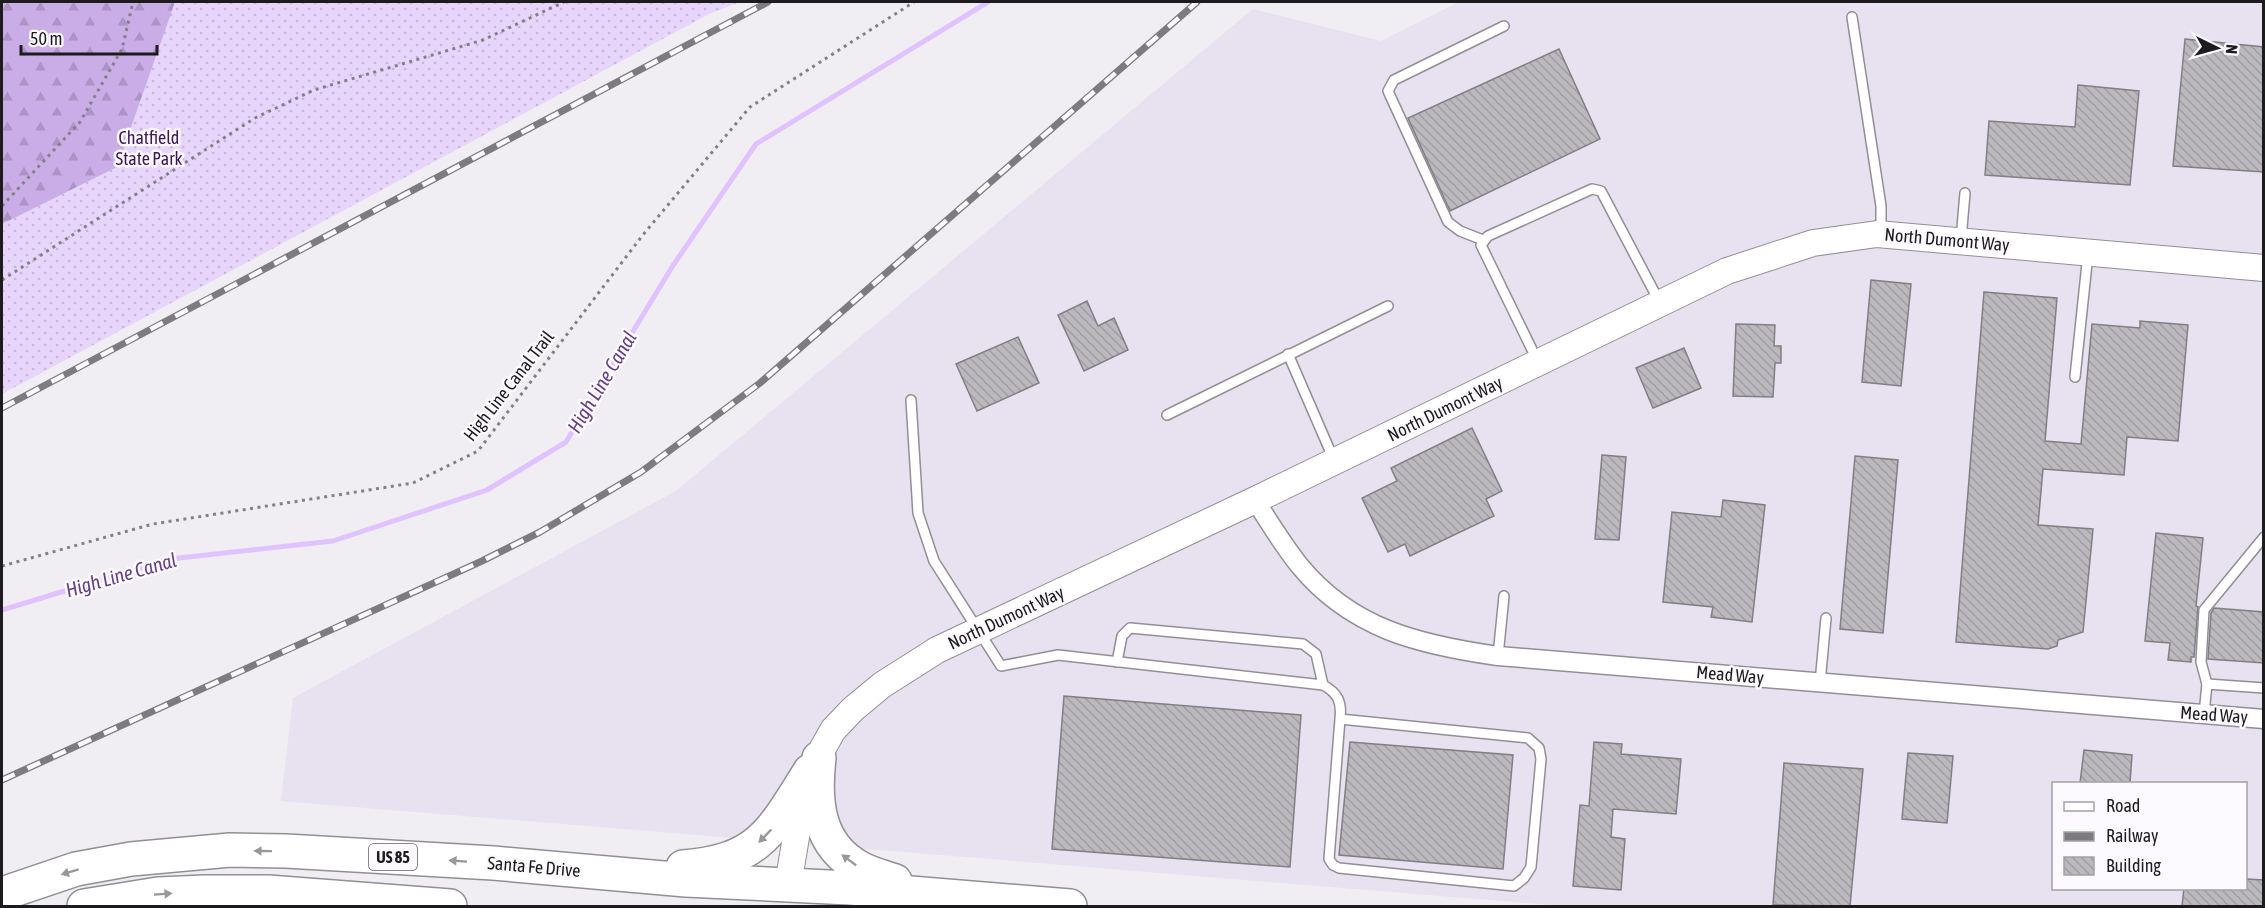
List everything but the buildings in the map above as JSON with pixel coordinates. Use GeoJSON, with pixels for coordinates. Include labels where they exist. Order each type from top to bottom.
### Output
{"type":"FeatureCollection","features":[{"type":"Feature","properties":{"kind":"highway"},"geometry":{"type":"LineString","coordinates":[[612,874],[703,865],[741,854],[757,845],[777,824],[815,761]]}},
{"type":"Feature","properties":{"kind":"highway"},"geometry":{"type":"LineString","coordinates":[[815,761],[818,812],[832,845],[846,859],[861,869],[942,897]]}},
{"type":"Feature","properties":{"kind":"highway","name":"Santa Fe Drive"},"geometry":{"type":"LineString","coordinates":[[2,894],[76,870],[131,859],[230,850],[493,863],[612,874],[850,888],[1070,906]]}},
{"type":"Feature","properties":{"kind":"highway"},"geometry":{"type":"LineString","coordinates":[[84,906],[158,894],[204,892],[268,892],[450,906]]}},
{"type":"Feature","properties":{"kind":"street","name":"North Dumont Way"},"geometry":{"type":"LineString","coordinates":[[788,885],[802,801],[815,761],[833,730],[853,709],[882,685],[937,650],[1335,462],[1727,271],[1802,247],[1881,234],[2264,268]]}},
{"type":"Feature","properties":{"kind":"street","name":"Mead Way"},"geometry":{"type":"LineString","coordinates":[[1255,500],[1299,565],[1317,584],[1354,614],[1374,625],[1404,638],[1430,645],[1498,656],[2264,719]]}},
{"type":"Feature","properties":{"kind":"lane"},"geometry":{"type":"LineString","coordinates":[[1852,16],[1881,206],[1881,234]]}},
{"type":"Feature","properties":{"kind":"lane"},"geometry":{"type":"LineString","coordinates":[[1483,240],[1460,231],[1448,222],[1388,91],[1394,80],[1504,26]]}},
{"type":"Feature","properties":{"kind":"lane"},"geometry":{"type":"LineString","coordinates":[[1539,363],[1481,245],[1488,236],[1592,189],[1601,191],[1660,304]]}},
{"type":"Feature","properties":{"kind":"lane"},"geometry":{"type":"LineString","coordinates":[[1961,241],[1965,193]]}},
{"type":"Feature","properties":{"kind":"lane"},"geometry":{"type":"LineString","coordinates":[[2075,377],[2089,252]]}},
{"type":"Feature","properties":{"kind":"lane"},"geometry":{"type":"LineString","coordinates":[[1167,415],[1388,306]]}},
{"type":"Feature","properties":{"kind":"lane"},"geometry":{"type":"LineString","coordinates":[[1288,354],[1335,462]]}},
{"type":"Feature","properties":{"kind":"lane"},"geometry":{"type":"LineString","coordinates":[[911,400],[918,513],[934,561],[1001,666],[1058,655],[1323,685],[1335,691],[1341,706],[1329,860],[1333,865],[1339,868],[1514,886],[1524,878],[1531,867],[1541,759],[1539,748],[1528,738],[1340,720]]}},
{"type":"Feature","properties":{"kind":"lane"},"geometry":{"type":"LineString","coordinates":[[2205,714],[2207,684],[2200,662],[2204,610],[2264,537]]}},
{"type":"Feature","properties":{"kind":"lane"},"geometry":{"type":"LineString","coordinates":[[1498,656],[1504,596]]}},
{"type":"Feature","properties":{"kind":"lane"},"geometry":{"type":"LineString","coordinates":[[1820,683],[1826,618]]}},
{"type":"Feature","properties":{"kind":"lane"},"geometry":{"type":"LineString","coordinates":[[1117,662],[1122,636],[1130,628],[1303,644],[1316,654],[1323,685]]}},
{"type":"Feature","properties":{"kind":"lane"},"geometry":{"type":"LineString","coordinates":[[2207,684],[2264,688]]}},
{"type":"Feature","properties":{"kind":"path"},"geometry":{"type":"LineString","coordinates":[[2,206],[80,122],[122,49],[133,2]]}},
{"type":"Feature","properties":{"kind":"path"},"geometry":{"type":"LineString","coordinates":[[2,280],[255,118],[314,90],[483,40],[564,2]]}},
{"type":"Feature","properties":{"kind":"path","name":"High Line Canal Trail"},"geometry":{"type":"LineString","coordinates":[[2,566],[153,524],[413,483],[478,451],[642,236],[750,108],[914,2]]}},
{"type":"Feature","properties":{"kind":"shaded area"},"geometry":{"type":"Polygon","coordinates":[[[1459,2],[2263,2],[2263,906],[1563,906],[281,801],[293,698],[676,491],[1253,9],[1381,41],[1459,2]]]}},
{"type":"Feature","properties":{"kind":"green space","name":"Chatfield State Park"},"geometry":{"type":"Polygon","coordinates":[[[2,2],[740,2],[709,14],[2,394],[2,2]]]}},
{"type":"Feature","properties":{"kind":"green space"},"geometry":{"type":"Polygon","coordinates":[[[2,2],[175,2],[117,167],[2,224],[2,2]]]}},
{"type":"Feature","properties":{"kind":"waterway","name":"High Line Canal"},"geometry":{"type":"LineString","coordinates":[[2,610],[170,559],[333,541],[487,490],[566,442],[672,267],[756,144],[988,2]]}},
{"type":"Feature","properties":{"kind":"railway"},"geometry":{"type":"LineString","coordinates":[[2,408],[768,2]]}},
{"type":"Feature","properties":{"kind":"railway"},"geometry":{"type":"LineString","coordinates":[[2,780],[482,561],[540,532],[641,472],[760,383],[1197,2]]}}]}
